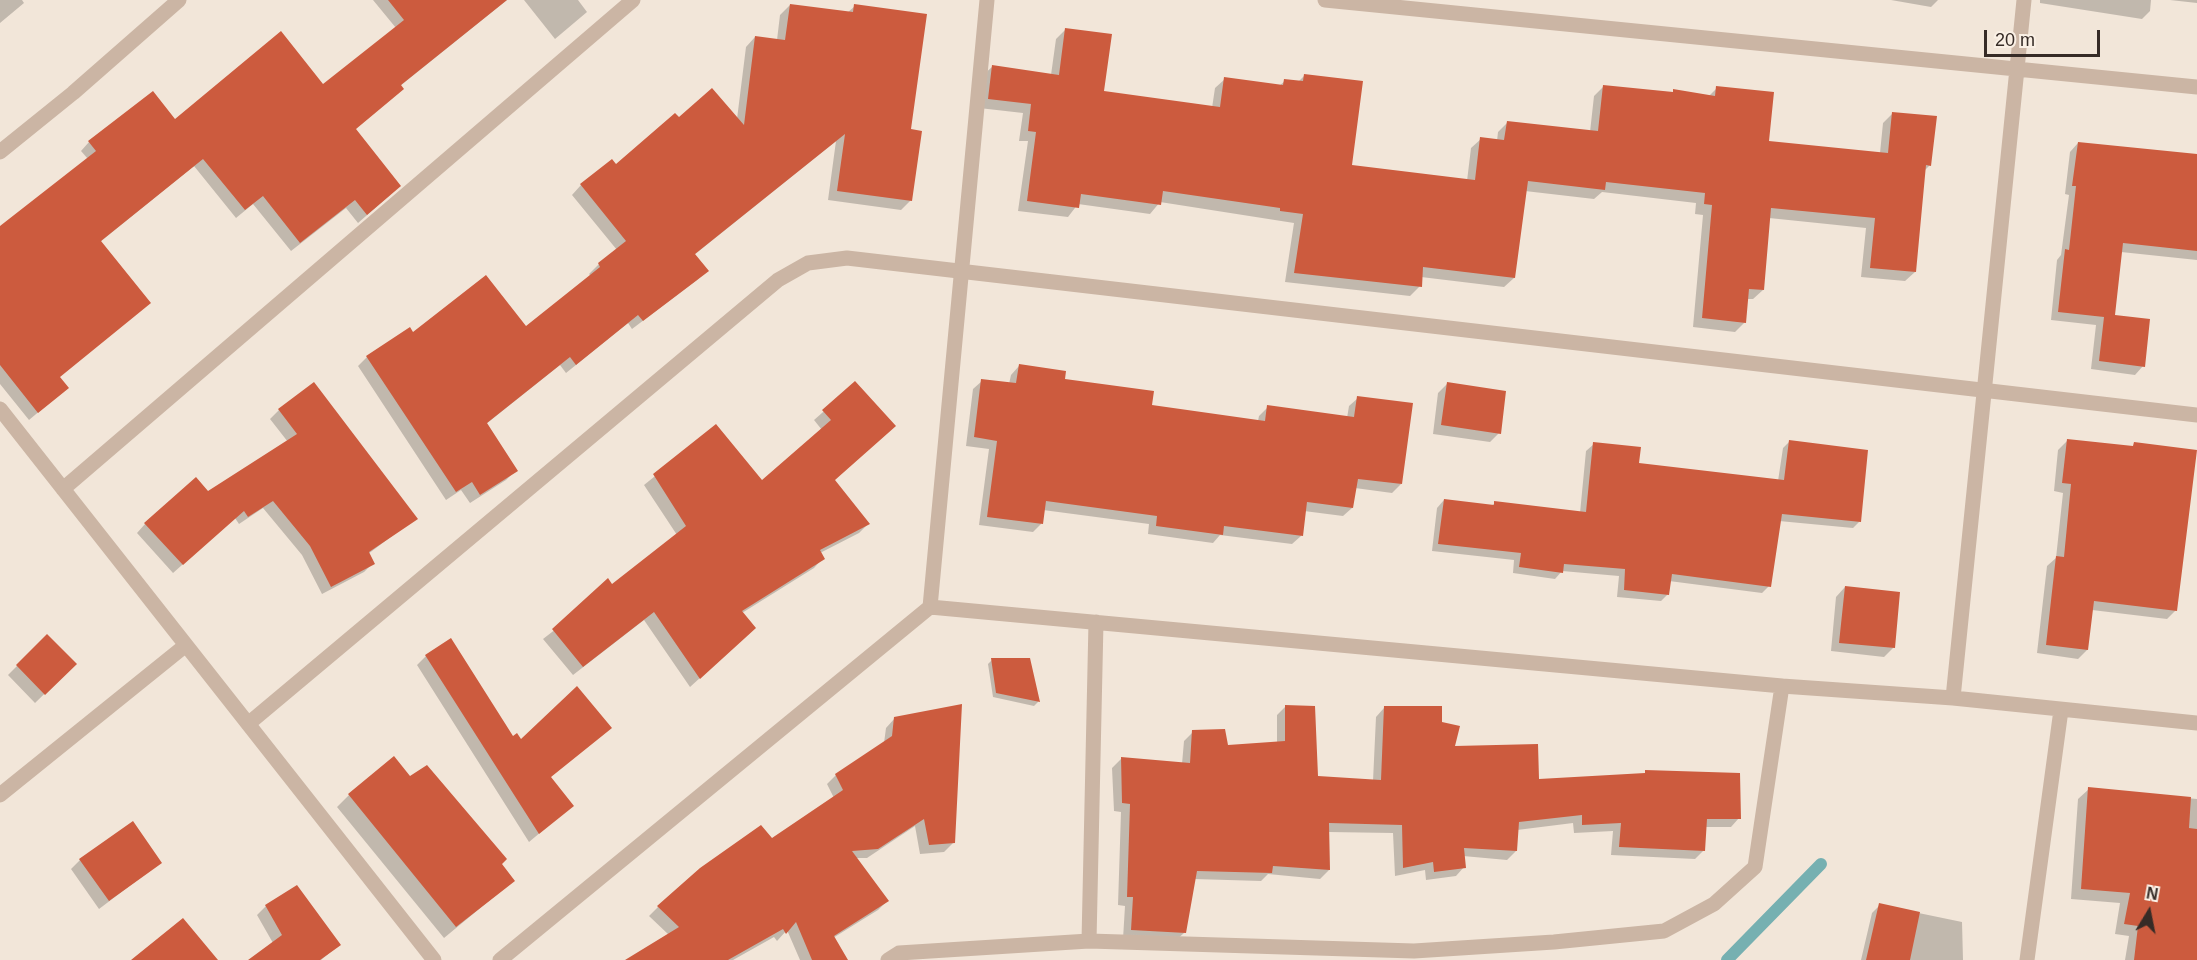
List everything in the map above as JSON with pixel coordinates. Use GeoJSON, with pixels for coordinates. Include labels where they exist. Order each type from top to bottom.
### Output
{"type":"FeatureCollection","features":[{"type":"Feature","properties":{"kind":"street"},"geometry":{"type":"LineString","coordinates":[[0,152],[73,93],[179,0]]}},
{"type":"Feature","properties":{"kind":"street"},"geometry":{"type":"LineString","coordinates":[[63,489],[633,0]]}},
{"type":"Feature","properties":{"kind":"street"},"geometry":{"type":"LineString","coordinates":[[930,607],[987,0]]}},
{"type":"Feature","properties":{"kind":"street"},"geometry":{"type":"LineString","coordinates":[[1325,0],[2016,71],[2197,87]]}},
{"type":"Feature","properties":{"kind":"street"},"geometry":{"type":"LineString","coordinates":[[1953,699],[2024,0]]}},
{"type":"Feature","properties":{"kind":"street"},"geometry":{"type":"LineString","coordinates":[[248,724],[778,280],[808,263],[847,258],[2197,415]]}},
{"type":"Feature","properties":{"kind":"street"},"geometry":{"type":"LineString","coordinates":[[0,409],[434,960]]}},
{"type":"Feature","properties":{"kind":"street"},"geometry":{"type":"LineString","coordinates":[[500,960],[930,607],[2197,723]]}},
{"type":"Feature","properties":{"kind":"street"},"geometry":{"type":"LineString","coordinates":[[1089,941],[1096,622]]}},
{"type":"Feature","properties":{"kind":"street"},"geometry":{"type":"LineString","coordinates":[[0,795],[186,645]]}},
{"type":"Feature","properties":{"kind":"street"},"geometry":{"type":"LineString","coordinates":[[888,960],[899,953],[1089,941],[1414,951],[1554,942],[1665,931],[1714,904],[1755,867],[1782,686]]}},
{"type":"Feature","properties":{"kind":"street"},"geometry":{"type":"LineString","coordinates":[[2026,960],[2061,710]]}},
{"type":"Feature","properties":{"kind":"building"},"geometry":{"type":"Polygon","coordinates":[[[388,0],[507,0],[401,85],[404,89],[356,129],[401,186],[367,215],[355,200],[300,243],[263,196],[245,210],[203,159],[101,241],[151,303],[60,377],[69,388],[38,413],[0,365],[0,226],[96,151],[88,141],[153,91],[175,119],[281,31],[323,84],[404,20],[388,0]]]}},
{"type":"Feature","properties":{"kind":"building"},"geometry":{"type":"Polygon","coordinates":[[[790,4],[853,12],[854,4],[927,14],[911,129],[922,131],[912,201],[837,191],[845,134],[695,254],[709,271],[643,321],[638,315],[576,365],[570,357],[487,423],[518,471],[480,495],[472,482],[456,492],[366,356],[410,327],[413,332],[486,275],[526,326],[600,267],[598,263],[626,241],[580,184],[612,159],[616,164],[675,113],[679,117],[712,88],[744,125],[755,36],[785,40],[790,4]]]}},
{"type":"Feature","properties":{"kind":"building"},"geometry":{"type":"Polygon","coordinates":[[[1065,28],[1112,34],[1104,91],[1220,107],[1224,77],[1283,85],[1284,79],[1303,81],[1304,74],[1363,81],[1352,165],[1475,180],[1480,137],[1504,140],[1507,121],[1598,131],[1603,85],[1673,92],[1673,89],[1715,96],[1716,86],[1774,92],[1769,141],[1888,153],[1892,112],[1937,116],[1931,166],[1926,165],[1916,272],[1870,268],[1875,218],[1771,208],[1764,290],[1749,289],[1746,323],[1702,318],[1712,205],[1704,204],[1705,193],[1606,182],[1605,190],[1528,181],[1515,278],[1423,267],[1422,287],[1294,273],[1303,214],[1280,211],[1280,208],[1163,191],[1161,205],[1081,194],[1079,208],[1027,201],[1036,132],[1028,131],[1031,104],[988,99],[992,65],[1059,75],[1065,28]]]}},
{"type":"Feature","properties":{"kind":"building"},"geometry":{"type":"Polygon","coordinates":[[[2078,142],[2197,154],[2197,251],[2123,243],[2115,315],[2150,319],[2145,367],[2099,361],[2104,317],[2058,312],[2065,249],[2069,250],[2076,186],[2072,186],[2078,142]]]}},
{"type":"Feature","properties":{"kind":"building"},"geometry":{"type":"Polygon","coordinates":[[[1019,364],[1066,371],[1065,379],[1154,391],[1152,405],[1265,421],[1267,405],[1354,417],[1357,396],[1413,403],[1402,484],[1358,479],[1353,508],[1307,502],[1303,536],[1224,526],[1223,535],[1156,526],[1157,516],[1046,501],[1043,524],[987,517],[997,441],[974,437],[981,379],[1016,383],[1019,364]]]}},
{"type":"Feature","properties":{"kind":"building"},"geometry":{"type":"Polygon","coordinates":[[[855,381],[896,426],[835,480],[870,524],[820,550],[825,559],[742,611],[756,628],[700,679],[654,612],[583,667],[552,629],[608,578],[612,584],[686,526],[653,474],[716,424],[762,480],[831,420],[822,410],[855,381]]]}},
{"type":"Feature","properties":{"kind":"building"},"geometry":{"type":"Polygon","coordinates":[[[314,382],[418,519],[369,552],[375,564],[331,587],[310,546],[273,501],[248,517],[244,511],[183,565],[144,523],[196,477],[208,491],[297,434],[278,409],[314,382]]]}},
{"type":"Feature","properties":{"kind":"building"},"geometry":{"type":"Polygon","coordinates":[[[1447,382],[1506,391],[1501,434],[1441,425],[1447,382]]]}},
{"type":"Feature","properties":{"kind":"building"},"geometry":{"type":"Polygon","coordinates":[[[2067,439],[2133,446],[2134,442],[2197,450],[2177,611],[2094,601],[2088,650],[2046,645],[2056,556],[2064,557],[2071,484],[2062,483],[2067,439]]]}},
{"type":"Feature","properties":{"kind":"building"},"geometry":{"type":"Polygon","coordinates":[[[1789,440],[1868,450],[1861,522],[1782,514],[1771,587],[1672,574],[1669,595],[1624,590],[1625,569],[1564,564],[1563,573],[1519,567],[1521,553],[1438,544],[1444,499],[1494,505],[1494,501],[1586,512],[1593,442],[1641,447],[1639,463],[1784,480],[1789,440]]]}},
{"type":"Feature","properties":{"kind":"building"},"geometry":{"type":"Polygon","coordinates":[[[1845,586],[1900,592],[1895,648],[1839,643],[1845,586]]]}},
{"type":"Feature","properties":{"kind":"building"},"geometry":{"type":"Polygon","coordinates":[[[47,634],[77,664],[45,695],[16,665],[47,634]]]}},
{"type":"Feature","properties":{"kind":"building"},"geometry":{"type":"Polygon","coordinates":[[[451,638],[513,736],[517,733],[521,739],[577,686],[612,728],[551,777],[574,806],[539,834],[425,655],[451,638]]]}},
{"type":"Feature","properties":{"kind":"building"},"geometry":{"type":"Polygon","coordinates":[[[991,658],[1030,658],[1040,702],[996,693],[991,658]]]}},
{"type":"Feature","properties":{"kind":"building"},"geometry":{"type":"Polygon","coordinates":[[[962,704],[955,843],[929,845],[924,819],[878,849],[852,851],[889,901],[834,936],[848,960],[812,960],[796,922],[786,934],[783,929],[728,960],[625,960],[679,927],[657,906],[700,868],[761,825],[772,838],[843,790],[835,774],[892,736],[894,717],[962,704]]]}},
{"type":"Feature","properties":{"kind":"building"},"geometry":{"type":"Polygon","coordinates":[[[1285,705],[1315,706],[1318,776],[1381,780],[1384,706],[1442,706],[1442,722],[1460,726],[1455,746],[1538,744],[1539,779],[1645,773],[1645,770],[1740,773],[1741,819],[1707,819],[1705,851],[1619,847],[1621,823],[1582,825],[1582,815],[1519,822],[1517,851],[1464,848],[1466,868],[1434,872],[1433,862],[1403,868],[1402,825],[1329,823],[1330,870],[1273,866],[1272,873],[1197,871],[1186,933],[1131,930],[1133,897],[1127,897],[1130,804],[1122,803],[1121,757],[1190,763],[1192,730],[1225,729],[1228,745],[1285,741],[1285,705]]]}},
{"type":"Feature","properties":{"kind":"building"},"geometry":{"type":"Polygon","coordinates":[[[394,756],[410,776],[427,765],[507,859],[502,864],[515,881],[456,927],[348,794],[394,756]]]}},
{"type":"Feature","properties":{"kind":"building"},"geometry":{"type":"Polygon","coordinates":[[[2088,787],[2191,797],[2189,828],[2197,829],[2197,960],[2134,960],[2138,926],[2124,924],[2130,893],[2081,889],[2088,787]]]}},
{"type":"Feature","properties":{"kind":"building"},"geometry":{"type":"Polygon","coordinates":[[[133,821],[162,863],[109,901],[79,859],[133,821]]]}},
{"type":"Feature","properties":{"kind":"building"},"geometry":{"type":"Polygon","coordinates":[[[297,885],[341,945],[320,960],[248,960],[282,935],[265,905],[297,885]]]}},
{"type":"Feature","properties":{"kind":"building"},"geometry":{"type":"Polygon","coordinates":[[[1879,903],[1920,912],[1910,960],[1866,960],[1879,903]]]}},
{"type":"Feature","properties":{"kind":"building"},"geometry":{"type":"Polygon","coordinates":[[[183,918],[218,960],[131,960],[183,918]]]}},
{"type":"Feature","properties":{"kind":"waterway"},"geometry":{"type":"LineString","coordinates":[[1727,960],[1821,864]]}}]}
